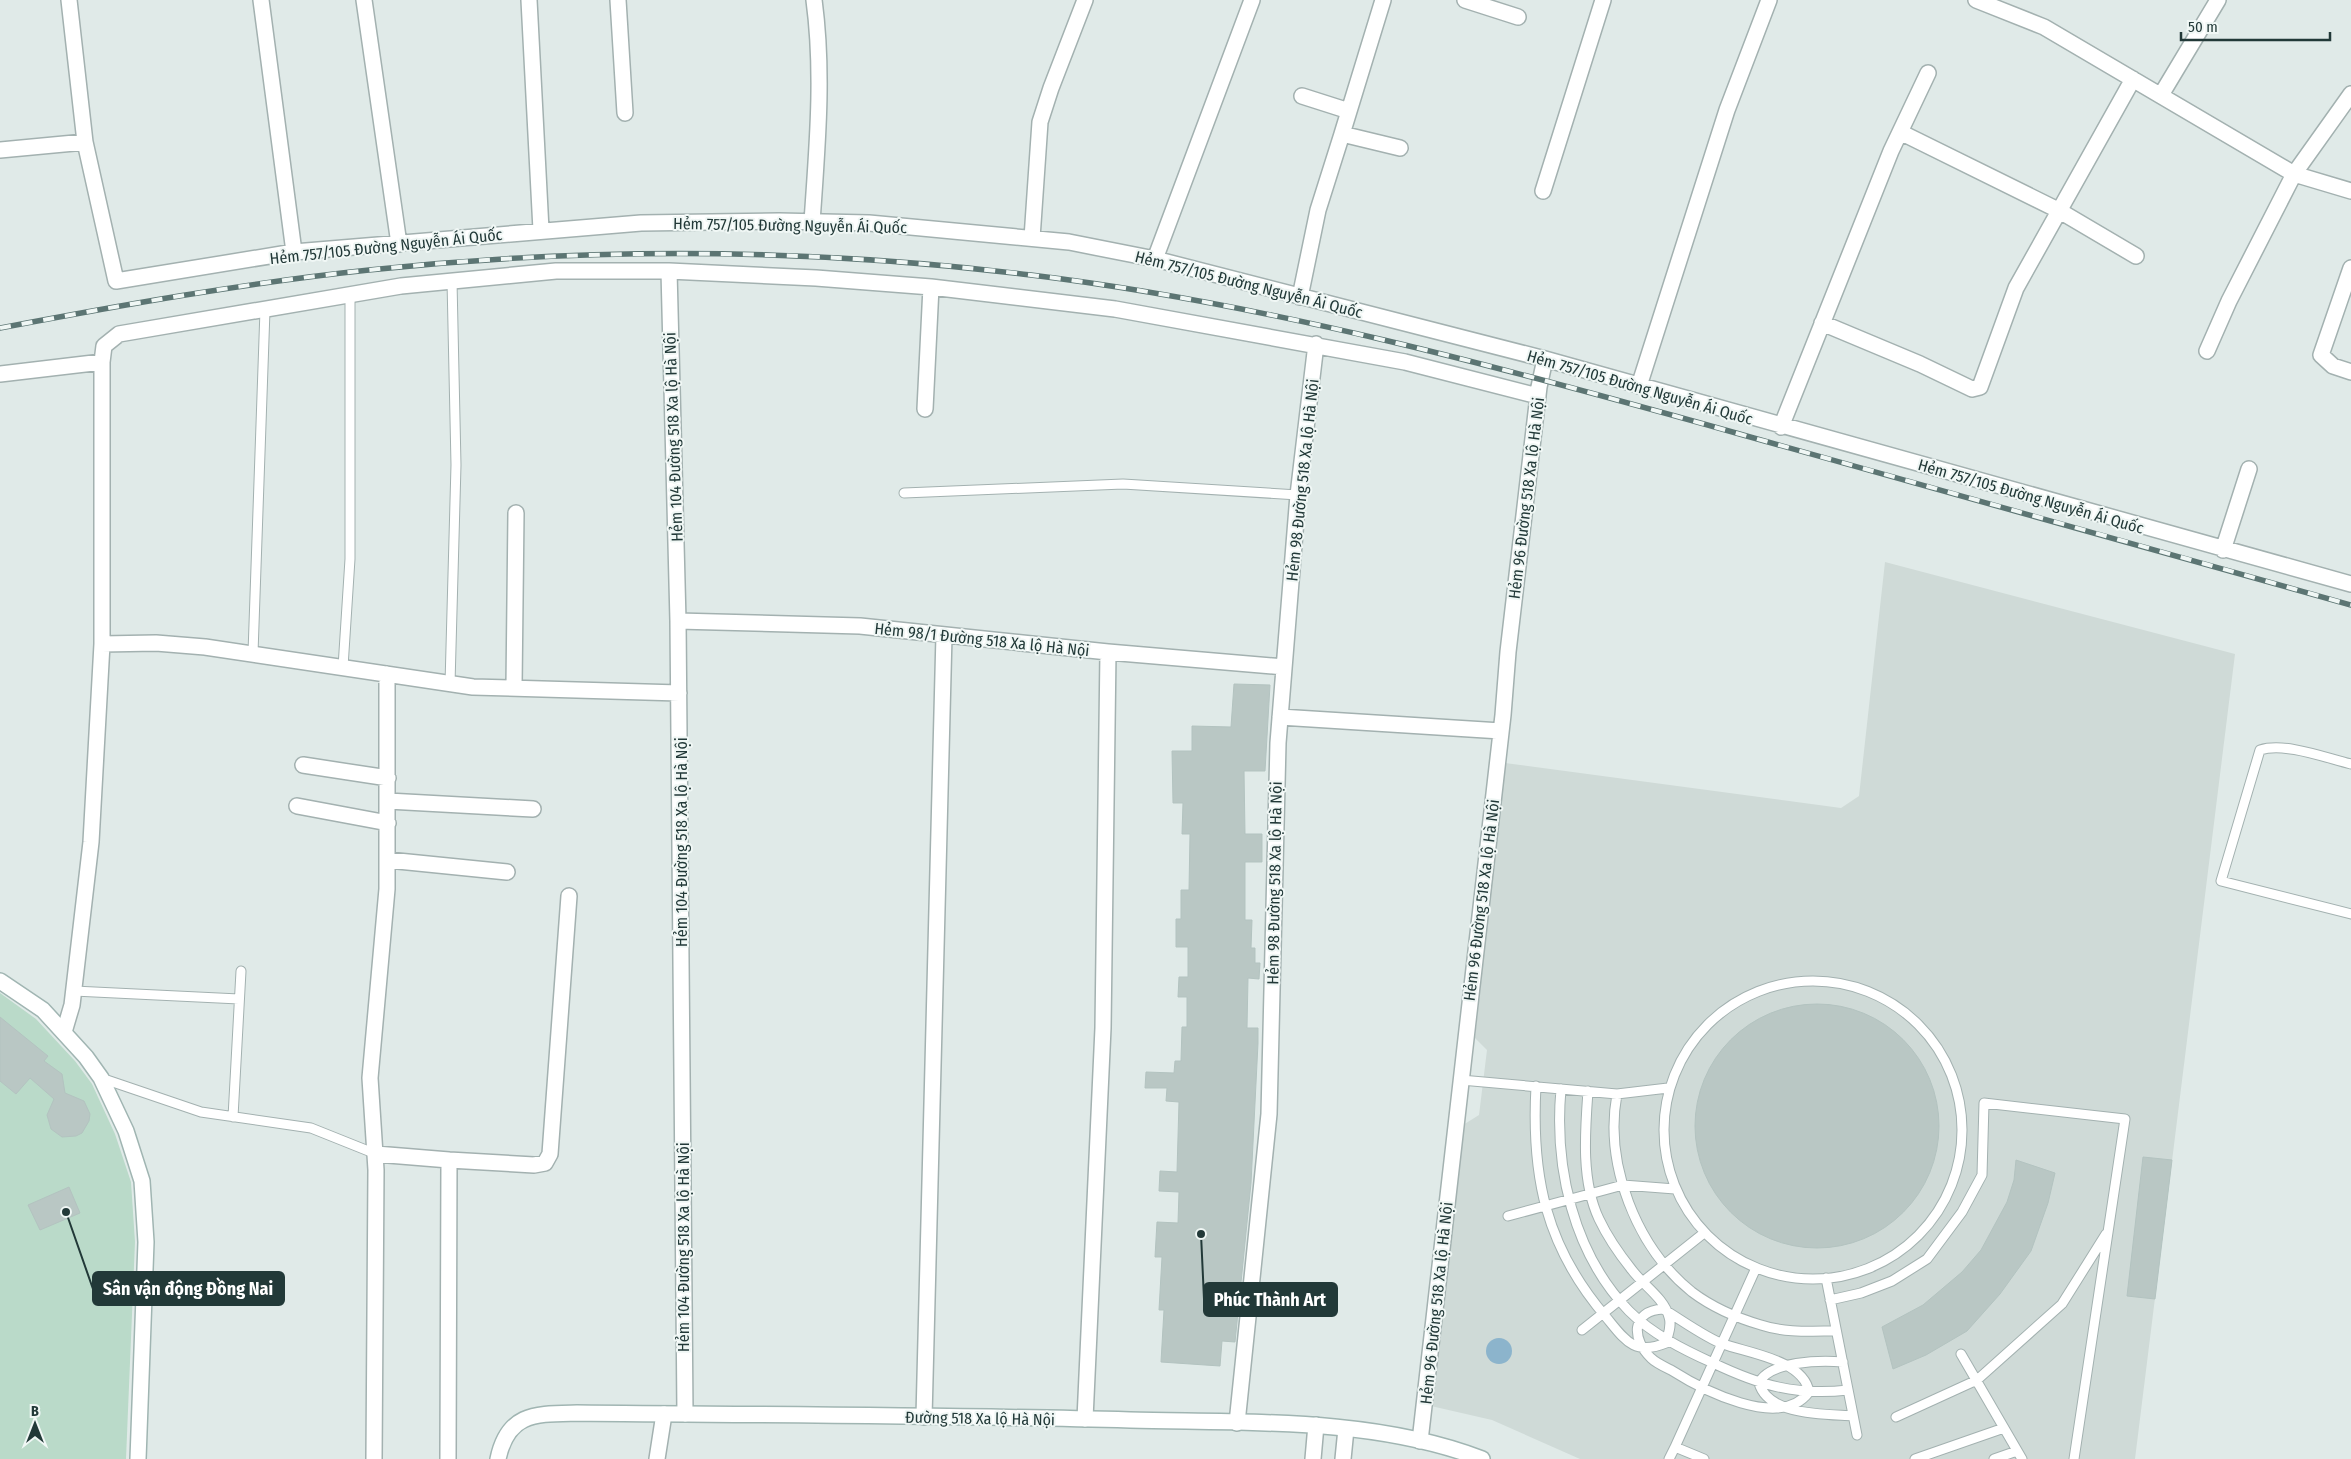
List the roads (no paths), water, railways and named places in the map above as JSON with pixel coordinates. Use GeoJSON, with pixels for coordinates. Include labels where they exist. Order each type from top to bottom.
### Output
{"type":"FeatureCollection","features":[{"type":"Feature","properties":{"kind":"street"},"geometry":{"type":"LineString","coordinates":[[0,150],[84,142],[69,0]]}},
{"type":"Feature","properties":{"kind":"street"},"geometry":{"type":"LineString","coordinates":[[261,0],[294,252]]}},
{"type":"Feature","properties":{"kind":"street"},"geometry":{"type":"LineString","coordinates":[[364,0],[399,244]]}},
{"type":"Feature","properties":{"kind":"street"},"geometry":{"type":"LineString","coordinates":[[529,0],[541,230]]}},
{"type":"Feature","properties":{"kind":"street"},"geometry":{"type":"LineString","coordinates":[[618,0],[625,113]]}},
{"type":"Feature","properties":{"kind":"street"},"geometry":{"type":"LineString","coordinates":[[812,222],[820,76],[820,42],[814,0]]}},
{"type":"Feature","properties":{"kind":"street"},"geometry":{"type":"LineString","coordinates":[[1032,238],[1040,122],[1051,88],[1086,0]]}},
{"type":"Feature","properties":{"kind":"street"},"geometry":{"type":"LineString","coordinates":[[1155,259],[1252,0]]}},
{"type":"Feature","properties":{"kind":"street"},"geometry":{"type":"LineString","coordinates":[[1300,297],[1318,210],[1383,0]]}},
{"type":"Feature","properties":{"kind":"street"},"geometry":{"type":"LineString","coordinates":[[1465,0],[1518,17]]}},
{"type":"Feature","properties":{"kind":"street"},"geometry":{"type":"LineString","coordinates":[[1543,191],[1603,0]]}},
{"type":"Feature","properties":{"kind":"street"},"geometry":{"type":"LineString","coordinates":[[1639,386],[1727,110],[1769,0]]}},
{"type":"Feature","properties":{"kind":"street"},"geometry":{"type":"LineString","coordinates":[[1976,0],[2044,27],[2294,174],[2351,191]]}},
{"type":"Feature","properties":{"kind":"street"},"geometry":{"type":"LineString","coordinates":[[2160,95],[2218,0]]}},
{"type":"Feature","properties":{"kind":"street"},"geometry":{"type":"LineString","coordinates":[[1781,427],[1900,132],[1928,73]]}},
{"type":"Feature","properties":{"kind":"street"},"geometry":{"type":"LineString","coordinates":[[1822,323],[1920,364],[1972,389],[1980,387],[2016,288],[2058,210],[2133,80]]}},
{"type":"Feature","properties":{"kind":"street"},"geometry":{"type":"LineString","coordinates":[[2207,351],[2229,301],[2294,174],[2351,94]]}},
{"type":"Feature","properties":{"kind":"street"},"geometry":{"type":"LineString","coordinates":[[1302,96],[1349,111]]}},
{"type":"Feature","properties":{"kind":"street"},"geometry":{"type":"LineString","coordinates":[[1900,132],[2058,210],[2136,256]]}},
{"type":"Feature","properties":{"kind":"street"},"geometry":{"type":"LineString","coordinates":[[1342,134],[1400,148]]}},
{"type":"Feature","properties":{"kind":"street","name":"Hẻm 757/105 Đường Nguyễn Ái Quốc"},"geometry":{"type":"LineString","coordinates":[[84,142],[116,281],[294,252],[541,230],[668,222],[869,223],[1032,238],[1115,250],[1155,259],[1545,360],[2351,584]]}},
{"type":"Feature","properties":{"kind":"street"},"geometry":{"type":"LineString","coordinates":[[2351,268],[2321,354],[2333,366],[2351,372]]}},
{"type":"Feature","properties":{"kind":"street"},"geometry":{"type":"LineString","coordinates":[[64,1032],[74,991],[91,842],[102,644],[102,362],[104,346],[119,334],[401,286],[556,271],[669,270],[816,278],[930,287],[1115,309],[1316,344],[1405,362],[1538,396]]}},
{"type":"Feature","properties":{"kind":"street","name":"Hẻm 104 Đường 518 Xa lộ Hà Nội"},"geometry":{"type":"LineString","coordinates":[[669,270],[680,693],[685,1414]]}},
{"type":"Feature","properties":{"kind":"street"},"geometry":{"type":"LineString","coordinates":[[925,409],[930,287]]}},
{"type":"Feature","properties":{"kind":"street","name":"Hẻm 98 Đường 518 Xa lộ Hà Nội"},"geometry":{"type":"LineString","coordinates":[[1237,1423],[1270,1104],[1275,806],[1280,717],[1298,495],[1316,344]]}},
{"type":"Feature","properties":{"kind":"street","name":"Hẻm 96 Đường 518 Xa lộ Hà Nội"},"geometry":{"type":"LineString","coordinates":[[1420,1442],[1538,396],[1545,360]]}},
{"type":"Feature","properties":{"kind":"street"},"geometry":{"type":"LineString","coordinates":[[0,374],[102,362]]}},
{"type":"Feature","properties":{"kind":"street"},"geometry":{"type":"LineString","coordinates":[[2224,550],[2249,469]]}},
{"type":"Feature","properties":{"kind":"street"},"geometry":{"type":"LineString","coordinates":[[514,686],[516,513]]}},
{"type":"Feature","properties":{"kind":"street","name":"Hẻm 98/1 Đường 518 Xa lộ Hà Nội"},"geometry":{"type":"LineString","coordinates":[[678,621],[850,626],[1108,652],[1284,667]]}},
{"type":"Feature","properties":{"kind":"street"},"geometry":{"type":"LineString","coordinates":[[924,1417],[944,635]]}},
{"type":"Feature","properties":{"kind":"street"},"geometry":{"type":"LineString","coordinates":[[102,644],[156,643],[253,653],[473,687],[514,686],[680,693]]}},
{"type":"Feature","properties":{"kind":"street"},"geometry":{"type":"LineString","coordinates":[[1085,1419],[1103,1028],[1108,652]]}},
{"type":"Feature","properties":{"kind":"street"},"geometry":{"type":"LineString","coordinates":[[374,1459],[376,1154],[370,1078],[388,860],[387,674]]}},
{"type":"Feature","properties":{"kind":"street"},"geometry":{"type":"LineString","coordinates":[[1280,717],[1501,731]]}},
{"type":"Feature","properties":{"kind":"street"},"geometry":{"type":"LineString","coordinates":[[303,764],[388,778]]}},
{"type":"Feature","properties":{"kind":"street"},"geometry":{"type":"LineString","coordinates":[[388,801],[534,809]]}},
{"type":"Feature","properties":{"kind":"street"},"geometry":{"type":"LineString","coordinates":[[297,806],[388,823]]}},
{"type":"Feature","properties":{"kind":"street"},"geometry":{"type":"LineString","coordinates":[[388,860],[507,872]]}},
{"type":"Feature","properties":{"kind":"street"},"geometry":{"type":"LineString","coordinates":[[376,1154],[534,1165],[545,1163],[550,1154],[569,896]]}},
{"type":"Feature","properties":{"kind":"street"},"geometry":{"type":"LineString","coordinates":[[0,981],[43,1010],[64,1032],[101,1078],[126,1131],[142,1181],[146,1242],[138,1459]]}},
{"type":"Feature","properties":{"kind":"street"},"geometry":{"type":"LineString","coordinates":[[448,1459],[449,1160]]}},
{"type":"Feature","properties":{"kind":"street","name":"Đường 518 Xa lộ Hà Nội"},"geometry":{"type":"LineString","coordinates":[[498,1459],[503,1441],[510,1430],[521,1420],[530,1416],[577,1413],[1085,1419],[1316,1425],[1447,1447],[1482,1459]]}},
{"type":"Feature","properties":{"kind":"street"},"geometry":{"type":"LineString","coordinates":[[656,1459],[664,1414]]}},
{"type":"Feature","properties":{"kind":"street"},"geometry":{"type":"LineString","coordinates":[[1313,1459],[1316,1425]]}},
{"type":"Feature","properties":{"kind":"street"},"geometry":{"type":"LineString","coordinates":[[1343,1459],[1346,1429]]}},
{"type":"Feature","properties":{"kind":"lane"},"geometry":{"type":"LineString","coordinates":[[450,684],[456,465],[452,281]]}},
{"type":"Feature","properties":{"kind":"lane"},"geometry":{"type":"LineString","coordinates":[[343,667],[350,559],[350,294]]}},
{"type":"Feature","properties":{"kind":"lane"},"geometry":{"type":"LineString","coordinates":[[253,653],[265,310]]}},
{"type":"Feature","properties":{"kind":"lane"},"geometry":{"type":"LineString","coordinates":[[904,493],[1123,484],[1298,495]]}},
{"type":"Feature","properties":{"kind":"lane"},"geometry":{"type":"LineString","coordinates":[[2351,764],[2282,748],[2269,747],[2260,750],[2222,881],[2351,914]]}},
{"type":"Feature","properties":{"kind":"lane"},"geometry":{"type":"LineString","coordinates":[[233,1117],[241,971]]}},
{"type":"Feature","properties":{"kind":"lane"},"geometry":{"type":"LineString","coordinates":[[1806,980],[1852,985],[1894,1004],[1929,1034],[1953,1074],[1963,1119],[1959,1165],[1941,1208],[1911,1243],[1871,1268],[1826,1278],[1802,1279],[1778,1275],[1756,1268],[1728,1253],[1704,1233],[1687,1212],[1675,1189],[1664,1156],[1662,1121],[1668,1088],[1688,1046],[1720,1012],[1760,989],[1806,980]]}},
{"type":"Feature","properties":{"kind":"lane"},"geometry":{"type":"LineString","coordinates":[[74,991],[239,999]]}},
{"type":"Feature","properties":{"kind":"lane"},"geometry":{"type":"LineString","coordinates":[[101,1078],[201,1112],[311,1128],[376,1154]]}},
{"type":"Feature","properties":{"kind":"lane"},"geometry":{"type":"LineString","coordinates":[[1460,1080],[1616,1094],[1668,1088]]}},
{"type":"Feature","properties":{"kind":"lane"},"geometry":{"type":"LineString","coordinates":[[1536,1086],[1534,1135],[1546,1206],[1562,1253],[1591,1300],[1624,1338],[1644,1348],[1651,1349],[1666,1343],[1670,1329],[1668,1312],[1665,1305],[1632,1271],[1599,1219],[1591,1194],[1586,1144],[1588,1091]]}},
{"type":"Feature","properties":{"kind":"lane"},"geometry":{"type":"LineString","coordinates":[[1561,1088],[1559,1109],[1561,1166],[1568,1200],[1601,1277],[1620,1299],[1640,1319],[1667,1339],[1712,1363],[1759,1383],[1809,1392],[1822,1393],[1848,1390]]}},
{"type":"Feature","properties":{"kind":"lane"},"geometry":{"type":"LineString","coordinates":[[1616,1094],[1613,1126],[1623,1185],[1636,1222],[1665,1263],[1692,1291],[1714,1306],[1734,1315],[1762,1326],[1786,1330],[1836,1331]]}},
{"type":"Feature","properties":{"kind":"lane"},"geometry":{"type":"LineString","coordinates":[[1830,1300],[1861,1293],[1892,1281],[1927,1259],[1962,1212],[1982,1175],[1984,1103],[2124,1119],[2074,1459]]}},
{"type":"Feature","properties":{"kind":"lane"},"geometry":{"type":"LineString","coordinates":[[1508,1216],[1623,1185],[1675,1189]]}},
{"type":"Feature","properties":{"kind":"lane"},"geometry":{"type":"LineString","coordinates":[[1896,1417],[1977,1380],[2062,1304],[2108,1231]]}},
{"type":"Feature","properties":{"kind":"lane"},"geometry":{"type":"LineString","coordinates":[[1582,1330],[1704,1233]]}},
{"type":"Feature","properties":{"kind":"lane"},"geometry":{"type":"LineString","coordinates":[[1669,1459],[1756,1268]]}},
{"type":"Feature","properties":{"kind":"lane"},"geometry":{"type":"LineString","coordinates":[[1826,1278],[1857,1435]]}},
{"type":"Feature","properties":{"kind":"lane"},"geometry":{"type":"LineString","coordinates":[[1656,1310],[1668,1312],[1722,1343],[1761,1354],[1787,1367],[1801,1375],[1808,1384],[1809,1392],[1798,1401],[1777,1409],[1742,1402],[1701,1389],[1651,1358],[1637,1332],[1640,1319],[1644,1314],[1656,1310]]}},
{"type":"Feature","properties":{"kind":"lane"},"geometry":{"type":"LineString","coordinates":[[1961,1354],[2019,1455],[1994,1459]]}},
{"type":"Feature","properties":{"kind":"lane"},"geometry":{"type":"LineString","coordinates":[[1759,1383],[1762,1376],[1770,1371],[1823,1360],[1843,1362]]}},
{"type":"Feature","properties":{"kind":"lane"},"geometry":{"type":"LineString","coordinates":[[1759,1383],[1766,1396],[1798,1412],[1853,1416]]}},
{"type":"Feature","properties":{"kind":"lane"},"geometry":{"type":"LineString","coordinates":[[1915,1459],[2004,1428]]}},
{"type":"Feature","properties":{"kind":"lane"},"geometry":{"type":"LineString","coordinates":[[1675,1447],[1704,1459]]}},
{"type":"Feature","properties":{"kind":"water"},"geometry":{"type":"Polygon","coordinates":[[[1499,1338],[1508,1342],[1512,1351],[1508,1360],[1499,1364],[1490,1360],[1486,1351],[1490,1342],[1499,1338]]]}},
{"type":"Feature","properties":{"kind":"railway"},"geometry":{"type":"LineString","coordinates":[[0,328],[276,281],[369,270],[534,257],[617,254],[783,255],[949,266],[1031,275],[1120,287],[1209,303],[1386,340],[1562,385],[2351,605]]}},
{"type":"Feature","properties":{"kind":"place","name":"Sân vận động Đồng Nai"},"geometry":{"type":"Point","coordinates":[66,1212]}},
{"type":"Feature","properties":{"kind":"place","name":"Phúc Thành Art"},"geometry":{"type":"Point","coordinates":[1201,1234]}}]}
